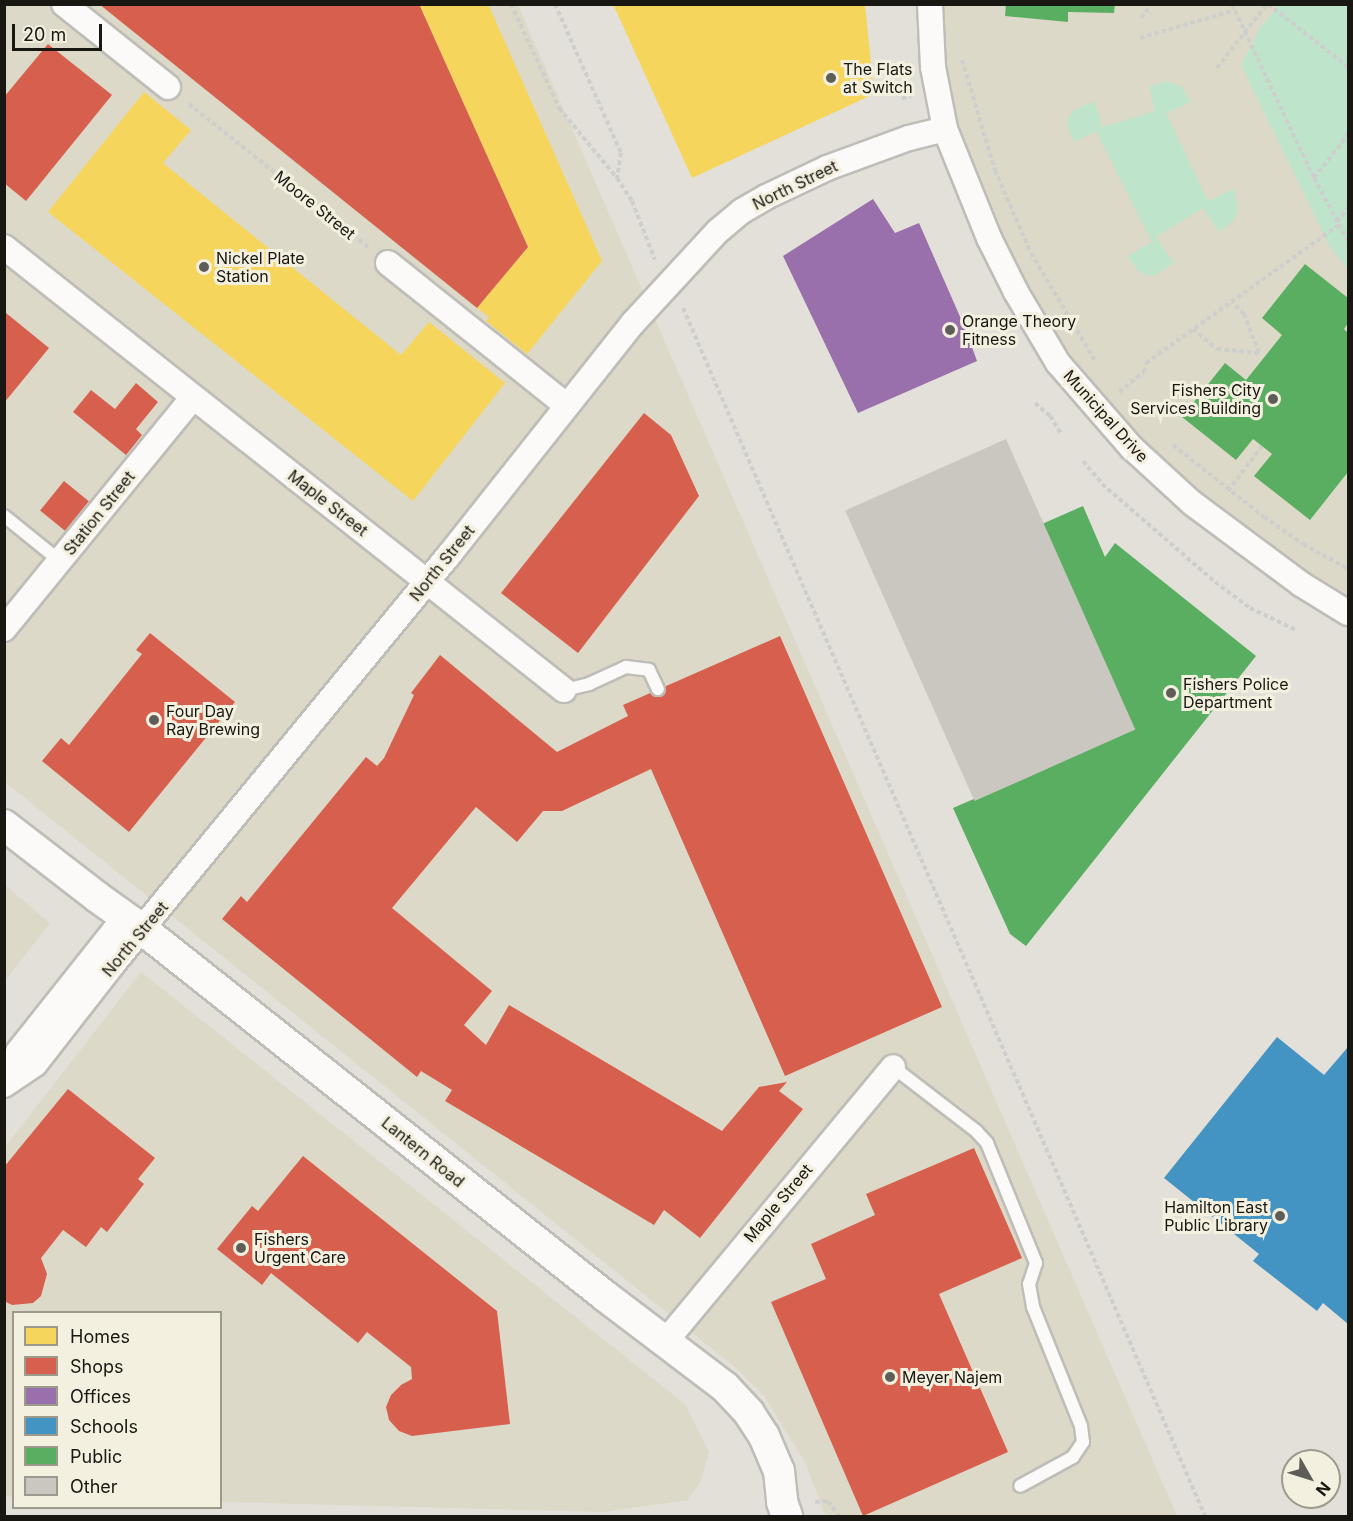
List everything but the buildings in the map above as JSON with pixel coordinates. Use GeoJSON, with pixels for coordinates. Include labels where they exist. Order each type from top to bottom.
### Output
{"type":"FeatureCollection","features":[{"type":"Feature","properties":{"kind":"street"},"geometry":{"type":"LineString","coordinates":[[64,4],[168,87]]}},
{"type":"Feature","properties":{"kind":"street","name":"Municipal Drive"},"geometry":{"type":"LineString","coordinates":[[930,4],[933,67],[945,129],[989,238],[1016,292],[1059,363],[1132,448],[1208,515],[1300,584],[1348,613]]}},
{"type":"Feature","properties":{"kind":"street","name":"North Street"},"geometry":{"type":"LineString","coordinates":[[4,1084],[35,1064],[134,923],[427,582],[633,323],[718,231],[742,211],[766,197],[855,156],[945,129]]}},
{"type":"Feature","properties":{"kind":"street","name":"Maple Street"},"geometry":{"type":"LineString","coordinates":[[4,247],[564,690]]}},
{"type":"Feature","properties":{"kind":"street"},"geometry":{"type":"LineString","coordinates":[[388,263],[567,406]]}},
{"type":"Feature","properties":{"kind":"street","name":"Station Street"},"geometry":{"type":"LineString","coordinates":[[4,629],[194,397]]}},
{"type":"Feature","properties":{"kind":"street","name":"Lantern Road"},"geometry":{"type":"LineString","coordinates":[[4,825],[134,923],[725,1387],[749,1413],[764,1436],[779,1471],[782,1502],[787,1516]]}},
{"type":"Feature","properties":{"kind":"street","name":"Maple Street"},"geometry":{"type":"LineString","coordinates":[[665,1341],[893,1067]]}},
{"type":"Feature","properties":{"kind":"lane"},"geometry":{"type":"LineString","coordinates":[[4,516],[60,561]]}},
{"type":"Feature","properties":{"kind":"lane","name":"Maple Street"},"geometry":{"type":"LineString","coordinates":[[564,690],[589,684],[619,668],[626,667],[649,670],[658,689]]}},
{"type":"Feature","properties":{"kind":"lane"},"geometry":{"type":"LineString","coordinates":[[893,1067],[976,1131],[987,1143],[1036,1263],[1029,1284],[1033,1307],[1081,1426],[1083,1442],[1074,1457],[1020,1486]]}},
{"type":"Feature","properties":{"kind":"path"},"geometry":{"type":"LineString","coordinates":[[511,4],[559,108],[617,178],[632,201],[656,262]]}},
{"type":"Feature","properties":{"kind":"path"},"geometry":{"type":"LineString","coordinates":[[555,4],[621,153],[617,178]]}},
{"type":"Feature","properties":{"kind":"path"},"geometry":{"type":"LineString","coordinates":[[1141,18],[1152,4]]}},
{"type":"Feature","properties":{"kind":"path"},"geometry":{"type":"LineString","coordinates":[[1232,4],[1314,178],[1348,241]]}},
{"type":"Feature","properties":{"kind":"path"},"geometry":{"type":"LineString","coordinates":[[1217,68],[1268,4],[1348,67]]}},
{"type":"Feature","properties":{"kind":"path"},"geometry":{"type":"LineString","coordinates":[[1140,38],[1235,10]]}},
{"type":"Feature","properties":{"kind":"path"},"geometry":{"type":"LineString","coordinates":[[961,56],[995,170],[1031,253],[1097,365]]}},
{"type":"Feature","properties":{"kind":"path","name":"Moore Street"},"geometry":{"type":"LineString","coordinates":[[168,87],[388,263]]}},
{"type":"Feature","properties":{"kind":"path"},"geometry":{"type":"LineString","coordinates":[[1314,178],[1348,135]]}},
{"type":"Feature","properties":{"kind":"path"},"geometry":{"type":"LineString","coordinates":[[1118,392],[1144,372],[1146,363],[1338,224],[1348,208]]}},
{"type":"Feature","properties":{"kind":"path"},"geometry":{"type":"LineString","coordinates":[[1193,329],[1217,349],[1260,354],[1244,314],[1232,302]]}},
{"type":"Feature","properties":{"kind":"path"},"geometry":{"type":"LineString","coordinates":[[681,303],[1205,1516]]}},
{"type":"Feature","properties":{"kind":"path"},"geometry":{"type":"LineString","coordinates":[[1113,387],[1124,399]]}},
{"type":"Feature","properties":{"kind":"path"},"geometry":{"type":"LineString","coordinates":[[1035,403],[1050,417],[1062,435]]}},
{"type":"Feature","properties":{"kind":"path"},"geometry":{"type":"LineString","coordinates":[[1168,442],[1192,459],[1228,491],[1303,544],[1348,569]]}},
{"type":"Feature","properties":{"kind":"path"},"geometry":{"type":"LineString","coordinates":[[1208,515],[1262,446]]}},
{"type":"Feature","properties":{"kind":"path"},"geometry":{"type":"LineString","coordinates":[[1083,461],[1102,483],[1148,526],[1215,582],[1250,608],[1296,630]]}},
{"type":"Feature","properties":{"kind":"path"},"geometry":{"type":"LineString","coordinates":[[814,1502],[828,1501],[839,1516]]}},
{"type":"Feature","properties":{"kind":"shaded area"},"geometry":{"type":"Polygon","coordinates":[[[4,5],[518,5],[1177,1516],[832,1516],[824,1512],[806,1464],[764,1396],[736,1368],[5,782],[4,5]]]}},
{"type":"Feature","properties":{"kind":"shaded area"},"geometry":{"type":"Polygon","coordinates":[[[937,5],[1348,5],[1348,605],[1212,510],[1091,393],[1022,289],[949,124],[937,5]]]}},
{"type":"Feature","properties":{"kind":"shaded area"},"geometry":{"type":"Polygon","coordinates":[[[5,885],[50,923],[5,981],[5,885]]]}},
{"type":"Feature","properties":{"kind":"shaded area"},"geometry":{"type":"Polygon","coordinates":[[[141,972],[685,1404],[709,1452],[701,1481],[688,1500],[603,1512],[222,1502],[222,1311],[12,1311],[12,1497],[5,1496],[5,1147],[141,972]]]}},
{"type":"Feature","properties":{"kind":"green space"},"geometry":{"type":"Polygon","coordinates":[[[1280,4],[1348,5],[1348,269],[1329,245],[1241,65],[1260,28],[1280,4]]]}},
{"type":"Feature","properties":{"kind":"green space"},"geometry":{"type":"Polygon","coordinates":[[[1167,81],[1181,86],[1191,102],[1166,113],[1208,201],[1234,189],[1238,211],[1233,221],[1219,232],[1203,208],[1156,237],[1174,263],[1156,275],[1149,276],[1137,270],[1127,256],[1152,242],[1096,131],[1074,142],[1068,128],[1068,119],[1074,110],[1095,101],[1102,127],[1155,111],[1149,86],[1167,81]]]}},
{"type":"Feature","properties":{"kind":"place","name":"The Flats at Switch"},"geometry":{"type":"Point","coordinates":[831,78]}},
{"type":"Feature","properties":{"kind":"place","name":"Nickel Plate Station"},"geometry":{"type":"Point","coordinates":[204,267]}},
{"type":"Feature","properties":{"kind":"place","name":"Orange Theory Fitness"},"geometry":{"type":"Point","coordinates":[950,330]}},
{"type":"Feature","properties":{"kind":"place","name":"Fishers City Services Building"},"geometry":{"type":"Point","coordinates":[1273,399]}},
{"type":"Feature","properties":{"kind":"place","name":"Fishers Police Department"},"geometry":{"type":"Point","coordinates":[1171,693]}},
{"type":"Feature","properties":{"kind":"place","name":"Four Day Ray Brewing"},"geometry":{"type":"Point","coordinates":[154,720]}},
{"type":"Feature","properties":{"kind":"place","name":"Hamilton East Public Library"},"geometry":{"type":"Point","coordinates":[1280,1216]}},
{"type":"Feature","properties":{"kind":"place","name":"Fishers Urgent Care"},"geometry":{"type":"Point","coordinates":[241,1248]}},
{"type":"Feature","properties":{"kind":"place","name":"Meyer Najem"},"geometry":{"type":"Point","coordinates":[890,1377]}}]}
